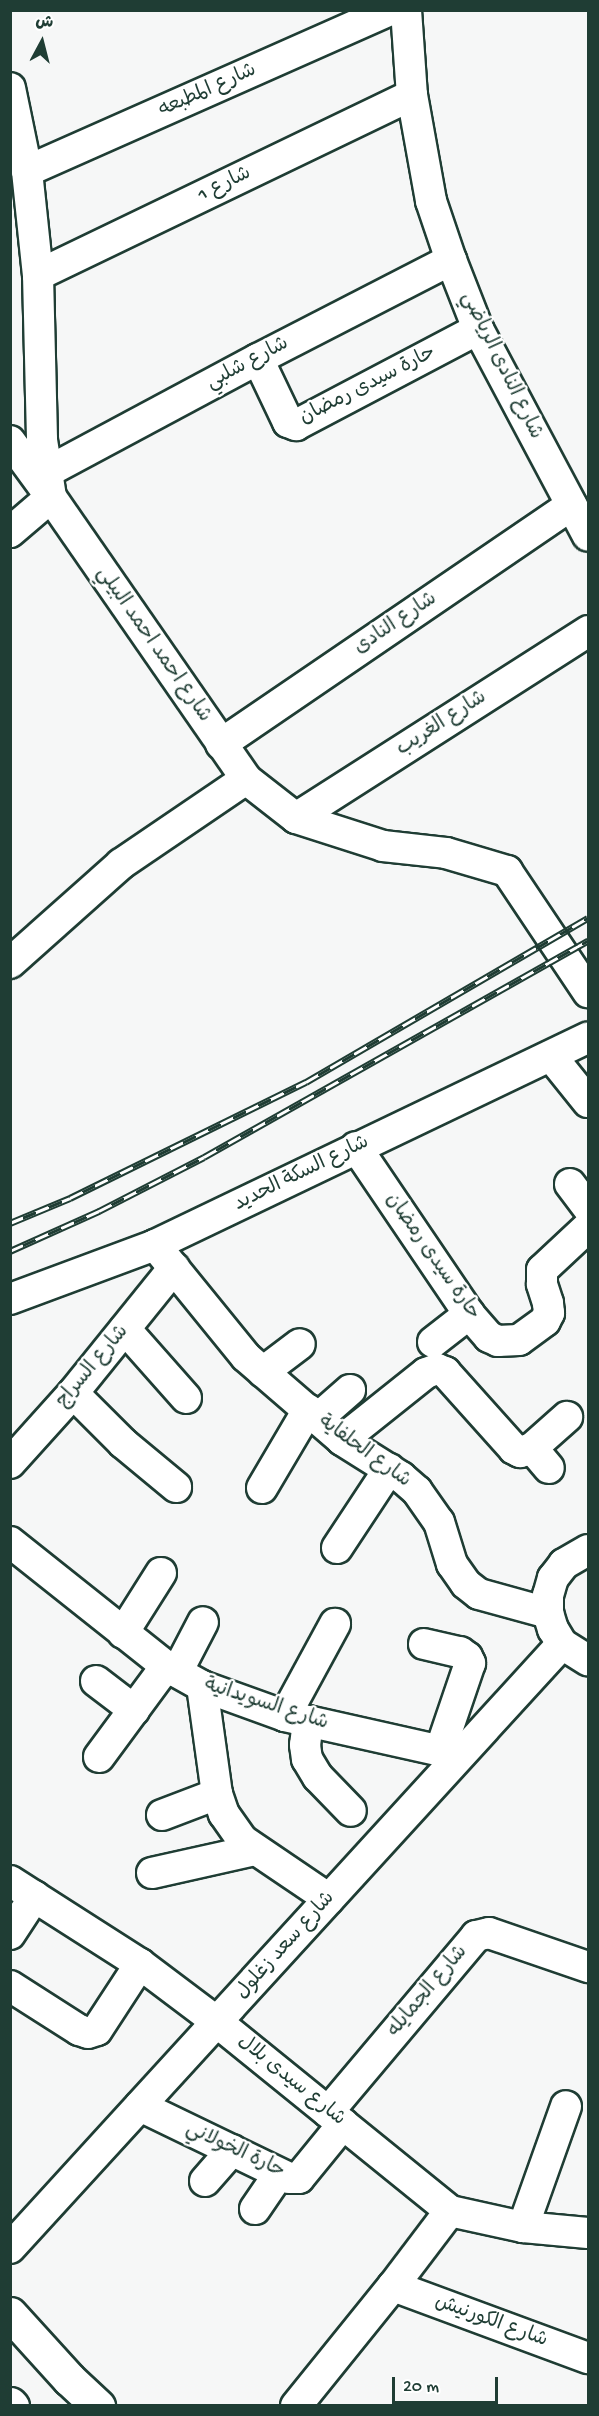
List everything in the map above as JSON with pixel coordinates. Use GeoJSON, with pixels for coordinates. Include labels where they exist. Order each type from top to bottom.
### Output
{"type":"FeatureCollection","features":[{"type":"Feature","properties":{"kind":"main road"},"geometry":{"type":"LineString","coordinates":[[10,2314],[69,2379],[98,2406]]}},
{"type":"Feature","properties":{"kind":"street","name":"شارع المطبعه"},"geometry":{"type":"LineString","coordinates":[[27,171],[390,10]]}},
{"type":"Feature","properties":{"kind":"street","name":"شارع النادى الرياضي"},"geometry":{"type":"LineString","coordinates":[[406,10],[412,95],[431,201],[451,260],[478,329],[588,536]]}},
{"type":"Feature","properties":{"kind":"street","name":"شارع احمد احمد البيلي"},"geometry":{"type":"LineString","coordinates":[[10,88],[27,171],[38,275],[42,440],[49,485],[246,778],[297,818],[383,846],[446,853],[507,871],[588,992]]}},
{"type":"Feature","properties":{"kind":"street","name":"شارع 1"},"geometry":{"type":"LineString","coordinates":[[38,275],[412,95]]}},
{"type":"Feature","properties":{"kind":"street","name":"شارع شلبي"},"geometry":{"type":"LineString","coordinates":[[10,532],[49,485],[258,359],[451,260]]}},
{"type":"Feature","properties":{"kind":"street","name":"حارة سيدى رمضان"},"geometry":{"type":"LineString","coordinates":[[258,359],[288,422],[296,425],[478,329]]}},
{"type":"Feature","properties":{"kind":"street"},"geometry":{"type":"LineString","coordinates":[[10,441],[49,485]]}},
{"type":"Feature","properties":{"kind":"street","name":"شارع النادى"},"geometry":{"type":"LineString","coordinates":[[221,744],[572,505]]}},
{"type":"Feature","properties":{"kind":"street","name":"شارع الغريب"},"geometry":{"type":"LineString","coordinates":[[297,818],[588,631]]}},
{"type":"Feature","properties":{"kind":"street"},"geometry":{"type":"LineString","coordinates":[[10,963],[122,864],[246,778]]}},
{"type":"Feature","properties":{"kind":"street","name":"شارع السكة الحديد"},"geometry":{"type":"LineString","coordinates":[[10,1299],[155,1245],[588,1038]]}},
{"type":"Feature","properties":{"kind":"street"},"geometry":{"type":"LineString","coordinates":[[551,1056],[588,1102]]}},
{"type":"Feature","properties":{"kind":"street","name":"حارة سيدى رمضان"},"geometry":{"type":"LineString","coordinates":[[356,1147],[469,1314],[489,1337],[498,1341],[519,1340],[545,1321],[549,1313],[542,1284],[542,1270],[588,1227]]}},
{"type":"Feature","properties":{"kind":"street"},"geometry":{"type":"LineString","coordinates":[[570,1184],[588,1208]]}},
{"type":"Feature","properties":{"kind":"street","name":"شارع الحلفاية"},"geometry":{"type":"LineString","coordinates":[[155,1245],[246,1357],[342,1440],[389,1469],[417,1491],[439,1522],[452,1564],[466,1584],[479,1594],[548,1613]]}},
{"type":"Feature","properties":{"kind":"street","name":"شارع السراج"},"geometry":{"type":"LineString","coordinates":[[10,1463],[73,1393],[174,1268]]}},
{"type":"Feature","properties":{"kind":"street"},"geometry":{"type":"LineString","coordinates":[[434,1342],[469,1314]]}},
{"type":"Feature","properties":{"kind":"street"},"geometry":{"type":"LineString","coordinates":[[124,1329],[186,1398]]}},
{"type":"Feature","properties":{"kind":"street"},"geometry":{"type":"LineString","coordinates":[[263,1372],[300,1344]]}},
{"type":"Feature","properties":{"kind":"street"},"geometry":{"type":"LineString","coordinates":[[342,1440],[426,1373],[437,1369],[445,1372],[514,1449],[520,1452],[540,1458],[567,1417]]}},
{"type":"Feature","properties":{"kind":"street"},"geometry":{"type":"LineString","coordinates":[[262,1488],[312,1414],[350,1390]]}},
{"type":"Feature","properties":{"kind":"street"},"geometry":{"type":"LineString","coordinates":[[73,1393],[123,1443],[176,1487]]}},
{"type":"Feature","properties":{"kind":"street"},"geometry":{"type":"LineString","coordinates":[[337,1548],[389,1469]]}},
{"type":"Feature","properties":{"kind":"street","name":"شارع السويدانية"},"geometry":{"type":"LineString","coordinates":[[10,1542],[123,1633],[181,1675],[297,1718],[450,1753]]}},
{"type":"Feature","properties":{"kind":"street"},"geometry":{"type":"LineString","coordinates":[[588,1550],[564,1564],[554,1578],[548,1595],[548,1613],[553,1629],[562,1644],[588,1660]]}},
{"type":"Feature","properties":{"kind":"street"},"geometry":{"type":"LineString","coordinates":[[123,1633],[161,1574]]}},
{"type":"Feature","properties":{"kind":"street"},"geometry":{"type":"LineString","coordinates":[[99,1757],[134,1710],[181,1675],[203,1622]]}},
{"type":"Feature","properties":{"kind":"street"},"geometry":{"type":"LineString","coordinates":[[335,1624],[297,1718],[307,1759],[318,1777],[351,1811]]}},
{"type":"Feature","properties":{"kind":"street"},"geometry":{"type":"LineString","coordinates":[[424,1644],[460,1652],[467,1657],[470,1663],[450,1753]]}},
{"type":"Feature","properties":{"kind":"street","name":"شارع سعد زغلول"},"geometry":{"type":"LineString","coordinates":[[10,2248],[329,1899],[450,1753],[562,1644]]}},
{"type":"Feature","properties":{"kind":"street"},"geometry":{"type":"LineString","coordinates":[[181,1675],[224,1814],[242,1840],[329,1899]]}},
{"type":"Feature","properties":{"kind":"street"},"geometry":{"type":"LineString","coordinates":[[96,1681],[134,1710]]}},
{"type":"Feature","properties":{"kind":"street"},"geometry":{"type":"LineString","coordinates":[[162,1815],[217,1794]]}},
{"type":"Feature","properties":{"kind":"street"},"geometry":{"type":"LineString","coordinates":[[152,1873],[255,1850]]}},
{"type":"Feature","properties":{"kind":"street"},"geometry":{"type":"LineString","coordinates":[[10,1934],[22,1889]]}},
{"type":"Feature","properties":{"kind":"street","name":"شارع سيدى بلال"},"geometry":{"type":"LineString","coordinates":[[22,1889],[141,1964],[218,2022],[450,2211],[523,2227],[588,2233]]}},
{"type":"Feature","properties":{"kind":"street","name":"شارع الجمايله"},"geometry":{"type":"LineString","coordinates":[[336,2118],[476,1936],[489,1933],[588,1967]]}},
{"type":"Feature","properties":{"kind":"street"},"geometry":{"type":"LineString","coordinates":[[10,1986],[79,2030],[88,2033],[97,2030],[141,1964]]}},
{"type":"Feature","properties":{"kind":"street","name":"حارة الخولاني"},"geometry":{"type":"LineString","coordinates":[[140,2106],[279,2174],[299,2178],[336,2118]]}},
{"type":"Feature","properties":{"kind":"street"},"geometry":{"type":"LineString","coordinates":[[523,2227],[566,2106]]}},
{"type":"Feature","properties":{"kind":"street"},"geometry":{"type":"LineString","coordinates":[[205,2181],[232,2150]]}},
{"type":"Feature","properties":{"kind":"street"},"geometry":{"type":"LineString","coordinates":[[255,2209],[279,2174]]}},
{"type":"Feature","properties":{"kind":"street"},"geometry":{"type":"LineString","coordinates":[[296,2406],[450,2211]]}},
{"type":"Feature","properties":{"kind":"street","name":"شارع الكورنيش"},"geometry":{"type":"LineString","coordinates":[[393,2286],[588,2358]]}},
{"type":"Feature","properties":{"kind":"railway"},"geometry":{"type":"LineString","coordinates":[[10,1223],[70,1198],[306,1082],[588,918]]}},
{"type":"Feature","properties":{"kind":"railway"},"geometry":{"type":"LineString","coordinates":[[10,1251],[99,1211],[204,1157],[588,941]]}}]}
